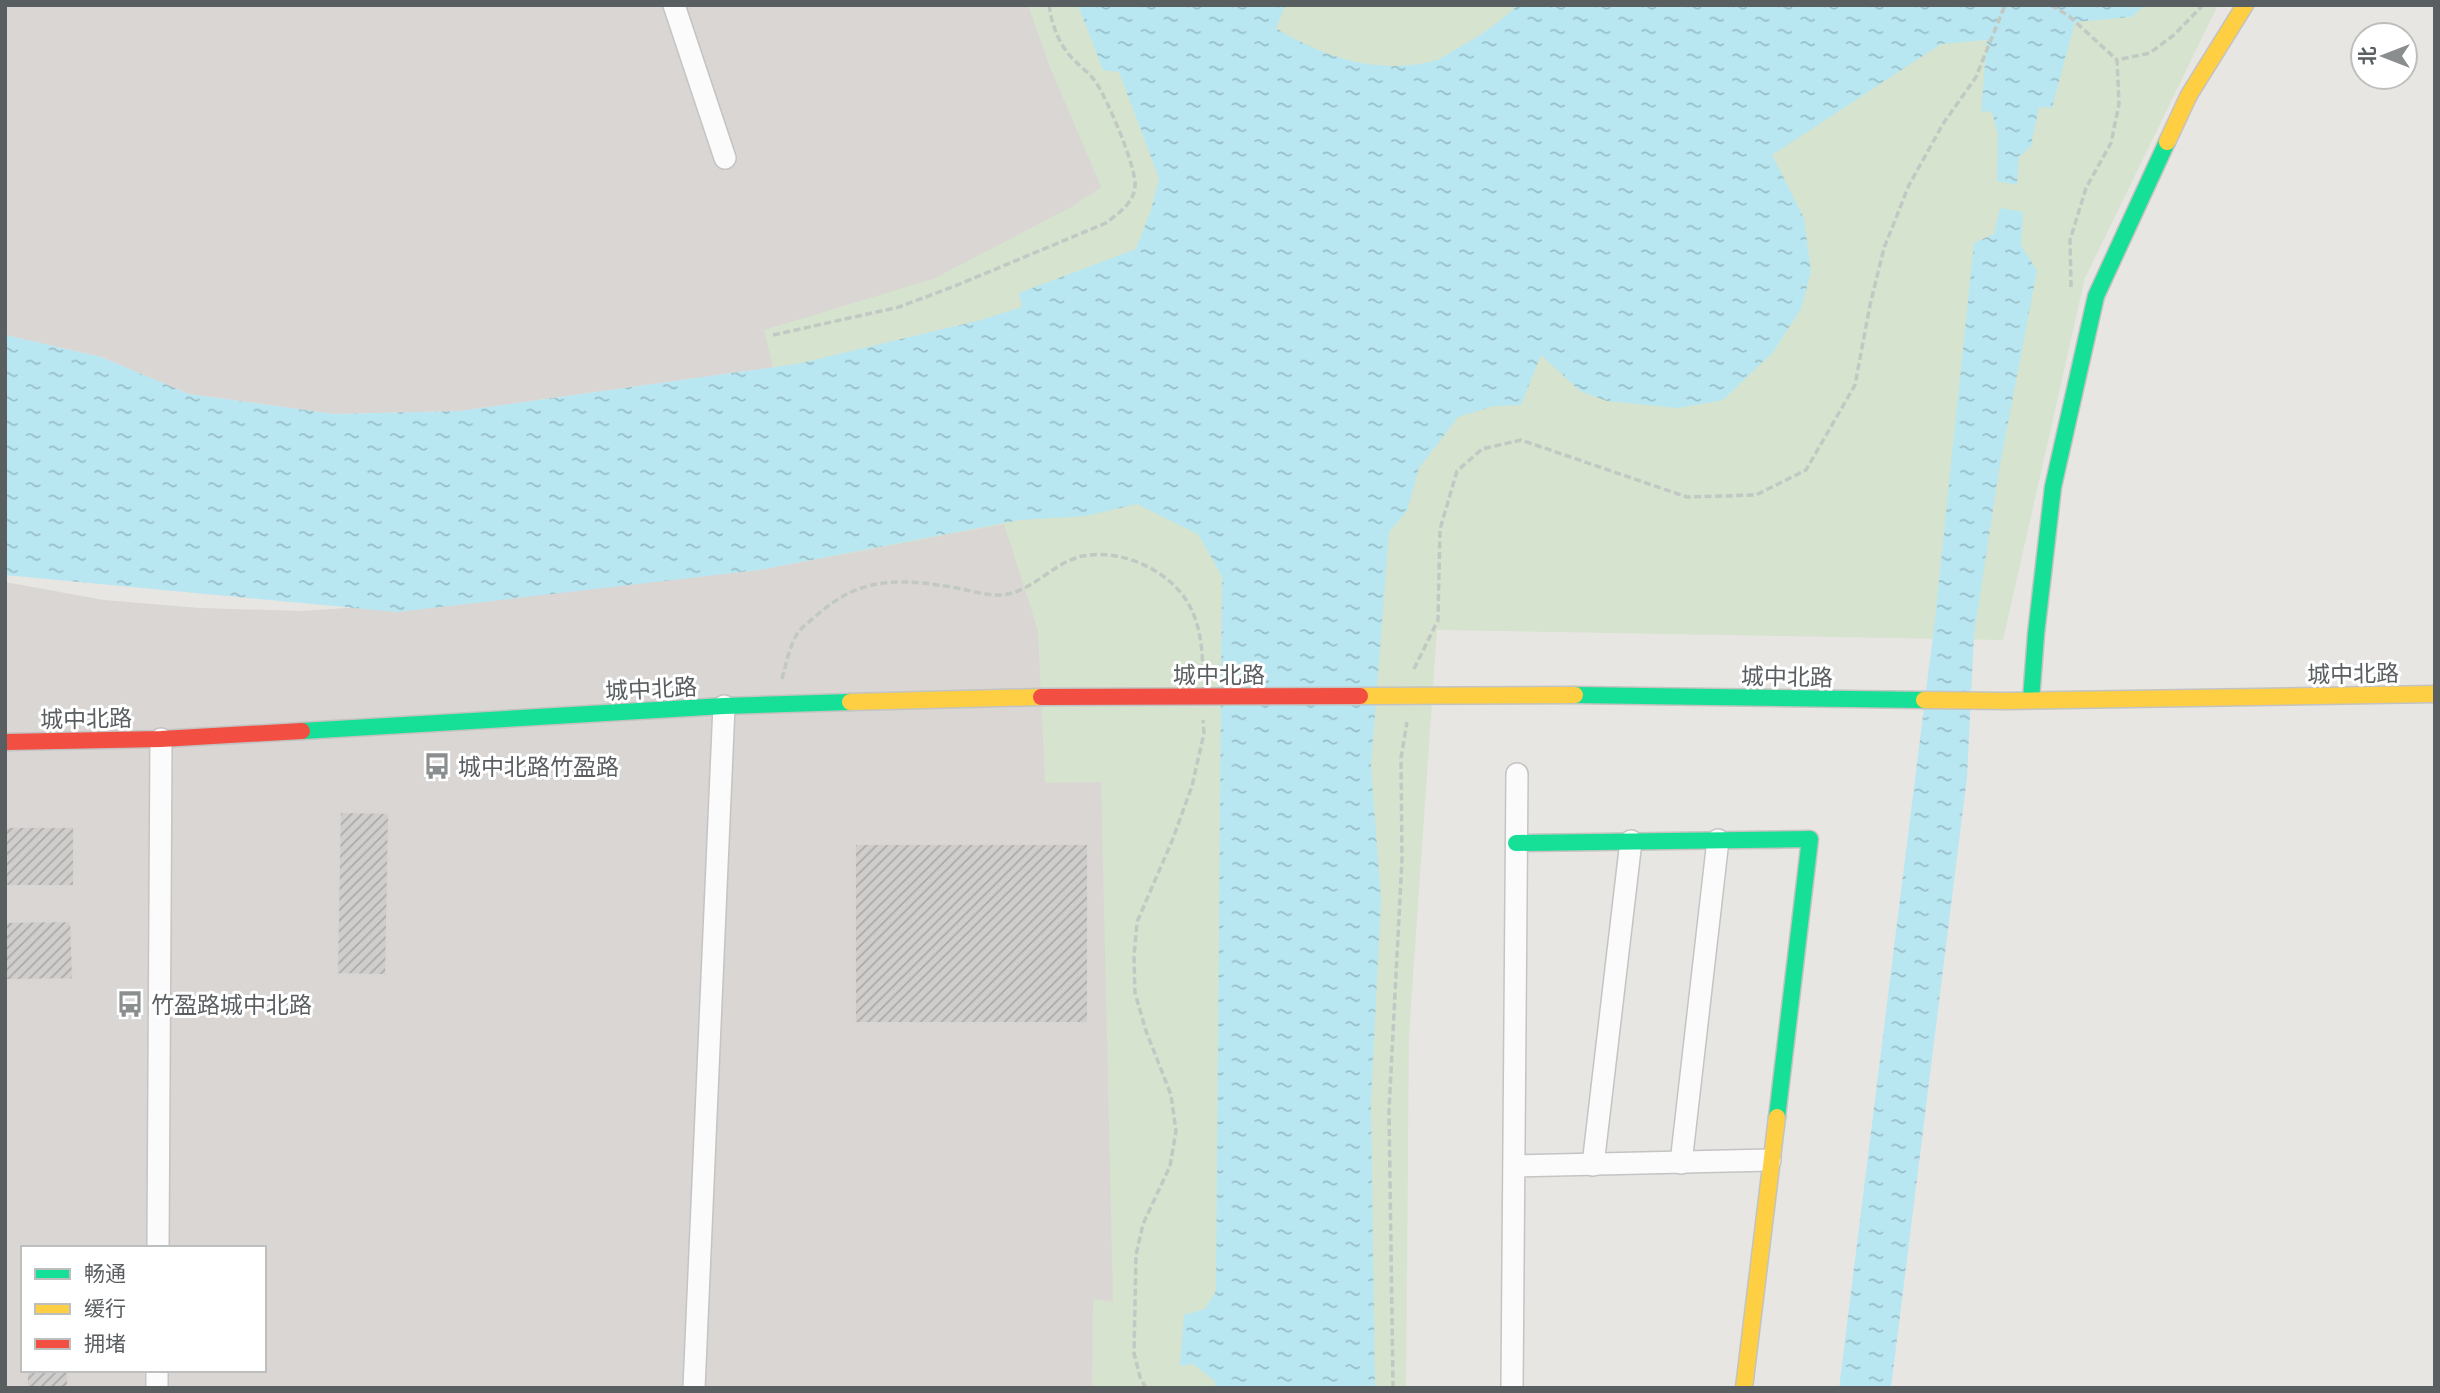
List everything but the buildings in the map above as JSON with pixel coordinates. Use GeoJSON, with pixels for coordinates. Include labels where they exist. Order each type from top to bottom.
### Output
{"type":"FeatureCollection","features":[{"type":"Feature","properties":{"kind":"street"},"geometry":{"type":"LineString","coordinates":[[674,5],[725,158]]}},
{"type":"Feature","properties":{"kind":"street"},"geometry":{"type":"LineString","coordinates":[[2031,700],[2053,487],[2096,296],[2189,95],[2245,5]]}},
{"type":"Feature","properties":{"kind":"street","name":"城中北路"},"geometry":{"type":"LineString","coordinates":[[5,742],[162,739],[724,706],[1041,697],[1575,695],[2007,701],[2435,694]]}},
{"type":"Feature","properties":{"kind":"street"},"geometry":{"type":"LineString","coordinates":[[694,1388],[724,706]]}},
{"type":"Feature","properties":{"kind":"street"},"geometry":{"type":"LineString","coordinates":[[158,1246],[162,739]]}},
{"type":"Feature","properties":{"kind":"street"},"geometry":{"type":"LineString","coordinates":[[1512,1388],[1517,774]]}},
{"type":"Feature","properties":{"kind":"street"},"geometry":{"type":"LineString","coordinates":[[1516,843],[1810,839],[1744,1388]]}},
{"type":"Feature","properties":{"kind":"street"},"geometry":{"type":"LineString","coordinates":[[1681,1163],[1718,840]]}},
{"type":"Feature","properties":{"kind":"street"},"geometry":{"type":"LineString","coordinates":[[1593,1164],[1630,841]]}},
{"type":"Feature","properties":{"kind":"street"},"geometry":{"type":"LineString","coordinates":[[1515,1166],[1770,1160]]}},
{"type":"Feature","properties":{"kind":"path"},"geometry":{"type":"LineString","coordinates":[[773,335],[898,307],[956,286],[1106,223],[1126,207],[1135,186],[1130,161],[1107,101],[1094,79],[1073,60],[1058,41],[1049,5]]}},
{"type":"Feature","properties":{"kind":"path"},"geometry":{"type":"LineString","coordinates":[[1413,679],[1415,666],[1438,620],[1440,529],[1458,471],[1482,449],[1521,440],[1687,497],[1756,495],[1807,470],[1855,385],[1884,248],[1909,185],[1943,124],[1976,77],[2005,5]]}},
{"type":"Feature","properties":{"kind":"path"},"geometry":{"type":"LineString","coordinates":[[2050,5],[2069,16],[2117,60],[2119,104],[2112,143],[2086,188],[2070,240],[2069,282],[2073,293]]}},
{"type":"Feature","properties":{"kind":"path"},"geometry":{"type":"LineString","coordinates":[[2117,60],[2150,53],[2175,34],[2203,5]]}},
{"type":"Feature","properties":{"kind":"path"},"geometry":{"type":"LineString","coordinates":[[776,705],[788,657],[798,632],[823,609],[858,587],[895,581],[999,595],[1015,593],[1082,556],[1107,555],[1135,561],[1179,590],[1193,611],[1202,640],[1203,680]]}},
{"type":"Feature","properties":{"kind":"path"},"geometry":{"type":"LineString","coordinates":[[1392,1388],[1389,1110],[1402,859],[1401,758],[1407,718]]}},
{"type":"Feature","properties":{"kind":"path"},"geometry":{"type":"LineString","coordinates":[[1146,1388],[1140,1377],[1134,1353],[1136,1255],[1143,1224],[1170,1166],[1176,1131],[1171,1095],[1146,1031],[1135,993],[1134,957],[1137,922],[1192,786],[1204,733],[1203,720]]}},
{"type":"Feature","properties":{"kind":"shaded area"},"geometry":{"type":"Polygon","coordinates":[[[5,5],[1078,5],[1159,178],[797,364],[460,411],[335,414],[189,394],[101,357],[5,335],[5,5]]]}},
{"type":"Feature","properties":{"kind":"shaded area"},"geometry":{"type":"Polygon","coordinates":[[[1086,516],[1215,1388],[5,1388],[5,582],[104,600],[200,608],[301,611],[501,598],[759,570],[1019,520],[1086,516]]]}},
{"type":"Feature","properties":{"kind":"green space"},"geometry":{"type":"Polygon","coordinates":[[[1028,5],[2218,5],[2085,278],[2003,640],[1437,630],[1409,1035],[1406,1388],[1092,1388],[1093,1299],[1113,1302],[1101,782],[1045,783],[1038,631],[1004,524],[819,559],[764,330],[933,279],[1073,206],[1101,187],[1049,65],[1028,5]]]}},
{"type":"Feature","properties":{"kind":"water"},"geometry":{"type":"Polygon","coordinates":[[[1078,5],[1285,5],[1276,28],[1294,39],[1352,61],[1392,66],[1413,65],[1441,58],[1487,30],[1518,5],[2145,5],[2131,17],[2075,22],[2052,108],[2039,107],[2031,146],[2019,157],[2017,185],[1997,181],[1998,134],[1992,112],[1981,111],[1987,40],[1941,44],[1772,155],[1804,218],[1811,272],[1801,309],[1773,352],[1723,400],[1678,408],[1607,401],[1580,391],[1541,355],[1521,405],[1494,406],[1458,417],[1419,468],[1407,511],[1389,532],[1371,766],[1381,899],[1371,1102],[1375,1388],[1215,1388],[1215,1381],[1193,1364],[1180,1366],[1184,1315],[1205,1309],[1216,1291],[1222,576],[1198,534],[1137,504],[1086,516],[1019,520],[759,570],[397,612],[5,575],[5,335],[101,357],[189,394],[335,414],[460,411],[797,364],[981,320],[1022,307],[1019,293],[1136,249],[1151,210],[1159,178],[1119,72],[1103,70],[1078,5]]]}},
{"type":"Feature","properties":{"kind":"water"},"geometry":{"type":"Polygon","coordinates":[[[2000,208],[2023,212],[2021,245],[2037,271],[1999,470],[1974,635],[1967,777],[1891,1388],[1839,1388],[1935,619],[1974,243],[1994,234],[2000,208]]]}},
{"type":"Feature","properties":{"kind":"traffic: fast"},"geometry":{"type":"LineString","coordinates":[[2031,700],[2053,487],[2096,296],[2167,142]]}},
{"type":"Feature","properties":{"kind":"traffic: fast"},"geometry":{"type":"LineString","coordinates":[[1575,695],[1924,700]]}},
{"type":"Feature","properties":{"kind":"traffic: fast"},"geometry":{"type":"LineString","coordinates":[[302,731],[724,706],[850,702]]}},
{"type":"Feature","properties":{"kind":"traffic: fast"},"geometry":{"type":"LineString","coordinates":[[1516,843],[1810,839],[1777,1117]]}},
{"type":"Feature","properties":{"kind":"traffic: slow"},"geometry":{"type":"LineString","coordinates":[[2167,142],[2189,95],[2245,5]]}},
{"type":"Feature","properties":{"kind":"traffic: slow"},"geometry":{"type":"LineString","coordinates":[[1924,700],[2435,694]]}},
{"type":"Feature","properties":{"kind":"traffic: slow"},"geometry":{"type":"LineString","coordinates":[[1360,696],[1575,695]]}},
{"type":"Feature","properties":{"kind":"traffic: slow"},"geometry":{"type":"LineString","coordinates":[[850,702],[1041,697]]}},
{"type":"Feature","properties":{"kind":"traffic: slow"},"geometry":{"type":"LineString","coordinates":[[1744,1388],[1777,1117]]}},
{"type":"Feature","properties":{"kind":"traffic: jam"},"geometry":{"type":"LineString","coordinates":[[1041,697],[1360,696]]}},
{"type":"Feature","properties":{"kind":"traffic: jam"},"geometry":{"type":"LineString","coordinates":[[5,742],[161,739],[302,731]]}},
{"type":"Feature","properties":{"kind":"place","name":"城中北路竹盈路"},"geometry":{"type":"Point","coordinates":[437,766]}},
{"type":"Feature","properties":{"kind":"place","name":"竹盈路城中北路"},"geometry":{"type":"Point","coordinates":[130,1004]}}]}
